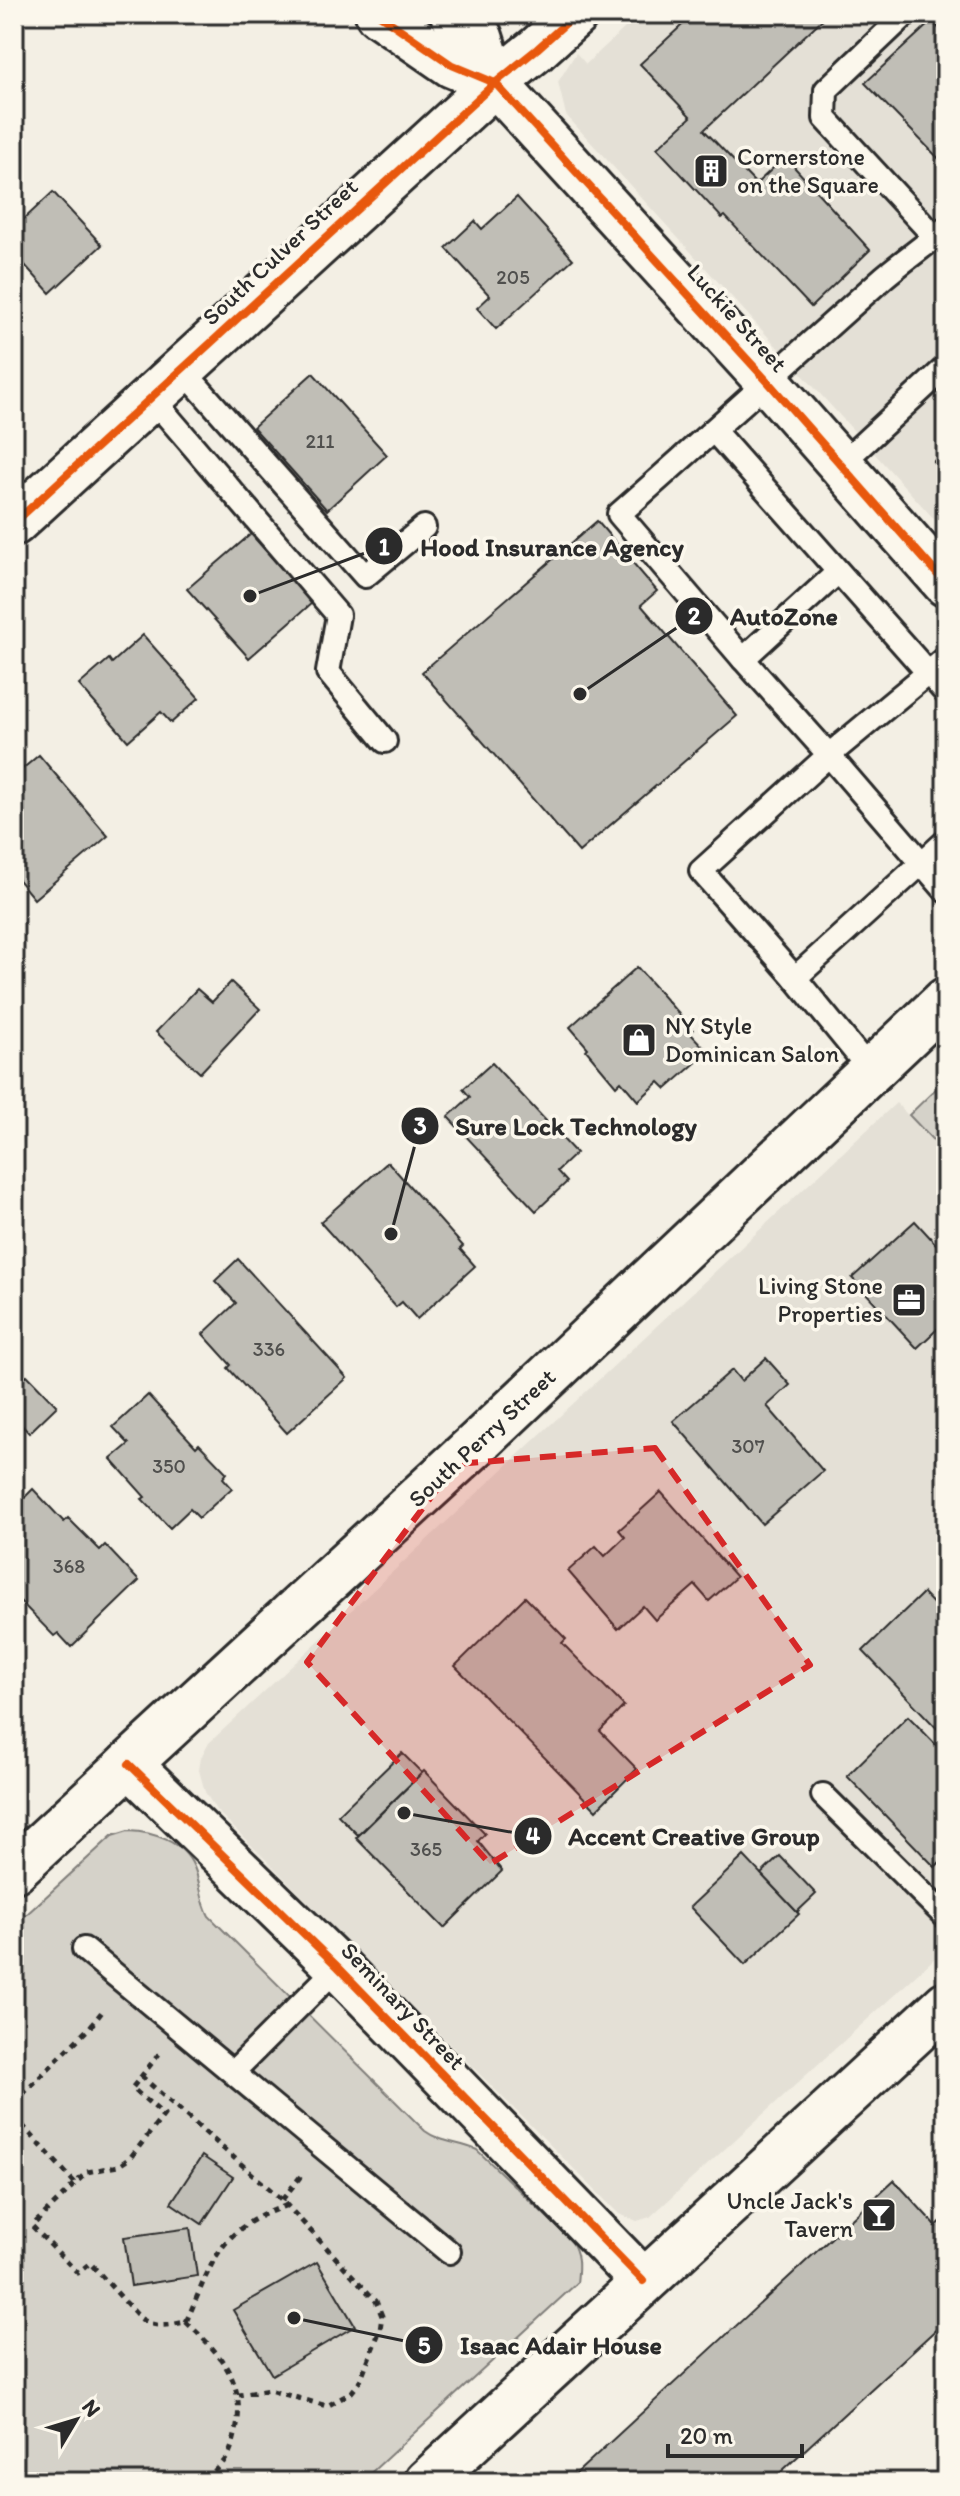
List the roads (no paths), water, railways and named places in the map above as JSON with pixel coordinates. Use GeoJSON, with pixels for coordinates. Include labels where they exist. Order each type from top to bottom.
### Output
{"type":"FeatureCollection","features":[{"type":"Feature","properties":{"kind":"street"},"geometry":{"type":"LineString","coordinates":[[378,14],[452,65],[495,83]]}},
{"type":"Feature","properties":{"kind":"street"},"geometry":{"type":"LineString","coordinates":[[453,14],[480,37],[495,83]]}},
{"type":"Feature","properties":{"kind":"street","name":"South Culver Street"},"geometry":{"type":"LineString","coordinates":[[14,523],[495,83],[576,14]]}},
{"type":"Feature","properties":{"kind":"street","name":"Luckie Street"},"geometry":{"type":"LineString","coordinates":[[495,83],[768,382],[946,584]]}},
{"type":"Feature","properties":{"kind":"street","name":"South Perry Street"},"geometry":{"type":"LineString","coordinates":[[14,1870],[495,1427],[946,1000]]}},
{"type":"Feature","properties":{"kind":"street","name":"Seminary Street"},"geometry":{"type":"LineString","coordinates":[[129,1764],[338,1967],[643,2281]]}},
{"type":"Feature","properties":{"kind":"street"},"geometry":{"type":"LineString","coordinates":[[427,2482],[946,2004]]}},
{"type":"Feature","properties":{"kind":"lane"},"geometry":{"type":"LineString","coordinates":[[906,14],[826,90],[825,118],[941,232],[886,275],[619,514],[946,891]]}},
{"type":"Feature","properties":{"kind":"lane"},"geometry":{"type":"LineString","coordinates":[[841,464],[946,367]]}},
{"type":"Feature","properties":{"kind":"lane"},"geometry":{"type":"LineString","coordinates":[[166,383],[365,576],[424,527]]}},
{"type":"Feature","properties":{"kind":"lane"},"geometry":{"type":"LineString","coordinates":[[166,383],[338,615],[328,672],[385,741]]}},
{"type":"Feature","properties":{"kind":"lane"},"geometry":{"type":"LineString","coordinates":[[714,431],[838,572],[937,666],[946,693]]}},
{"type":"Feature","properties":{"kind":"lane"},"geometry":{"type":"LineString","coordinates":[[743,659],[838,572]]}},
{"type":"Feature","properties":{"kind":"lane"},"geometry":{"type":"LineString","coordinates":[[871,1071],[701,871],[829,755],[937,666]]}},
{"type":"Feature","properties":{"kind":"lane"},"geometry":{"type":"LineString","coordinates":[[795,978],[946,841]]}},
{"type":"Feature","properties":{"kind":"lane"},"geometry":{"type":"LineString","coordinates":[[823,1795],[946,1917]]}},
{"type":"Feature","properties":{"kind":"lane"},"geometry":{"type":"LineString","coordinates":[[84,1949],[449,2252]]}},
{"type":"Feature","properties":{"kind":"lane"},"geometry":{"type":"LineString","coordinates":[[233,2072],[338,1967]]}},
{"type":"Feature","properties":{"kind":"place","name":"Cornerstone on the Square"},"geometry":{"type":"Point","coordinates":[711,171]}},
{"type":"Feature","properties":{"kind":"place","name":"Hood Insurance Agency"},"geometry":{"type":"Point","coordinates":[250,596]}},
{"type":"Feature","properties":{"kind":"place","name":"AutoZone"},"geometry":{"type":"Point","coordinates":[580,694]}},
{"type":"Feature","properties":{"kind":"place","name":"NY Style Dominican Salon"},"geometry":{"type":"Point","coordinates":[639,1040]}},
{"type":"Feature","properties":{"kind":"place","name":"Sure Lock Technology"},"geometry":{"type":"Point","coordinates":[391,1234]}},
{"type":"Feature","properties":{"kind":"place","name":"Living Stone Properties"},"geometry":{"type":"Point","coordinates":[909,1300]}},
{"type":"Feature","properties":{"kind":"place","name":"Accent Creative Group"},"geometry":{"type":"Point","coordinates":[404,1813]}},
{"type":"Feature","properties":{"kind":"place","name":"Uncle Jack's Tavern"},"geometry":{"type":"Point","coordinates":[879,2215]}},
{"type":"Feature","properties":{"kind":"place","name":"Isaac Adair House"},"geometry":{"type":"Point","coordinates":[294,2318]}}]}
